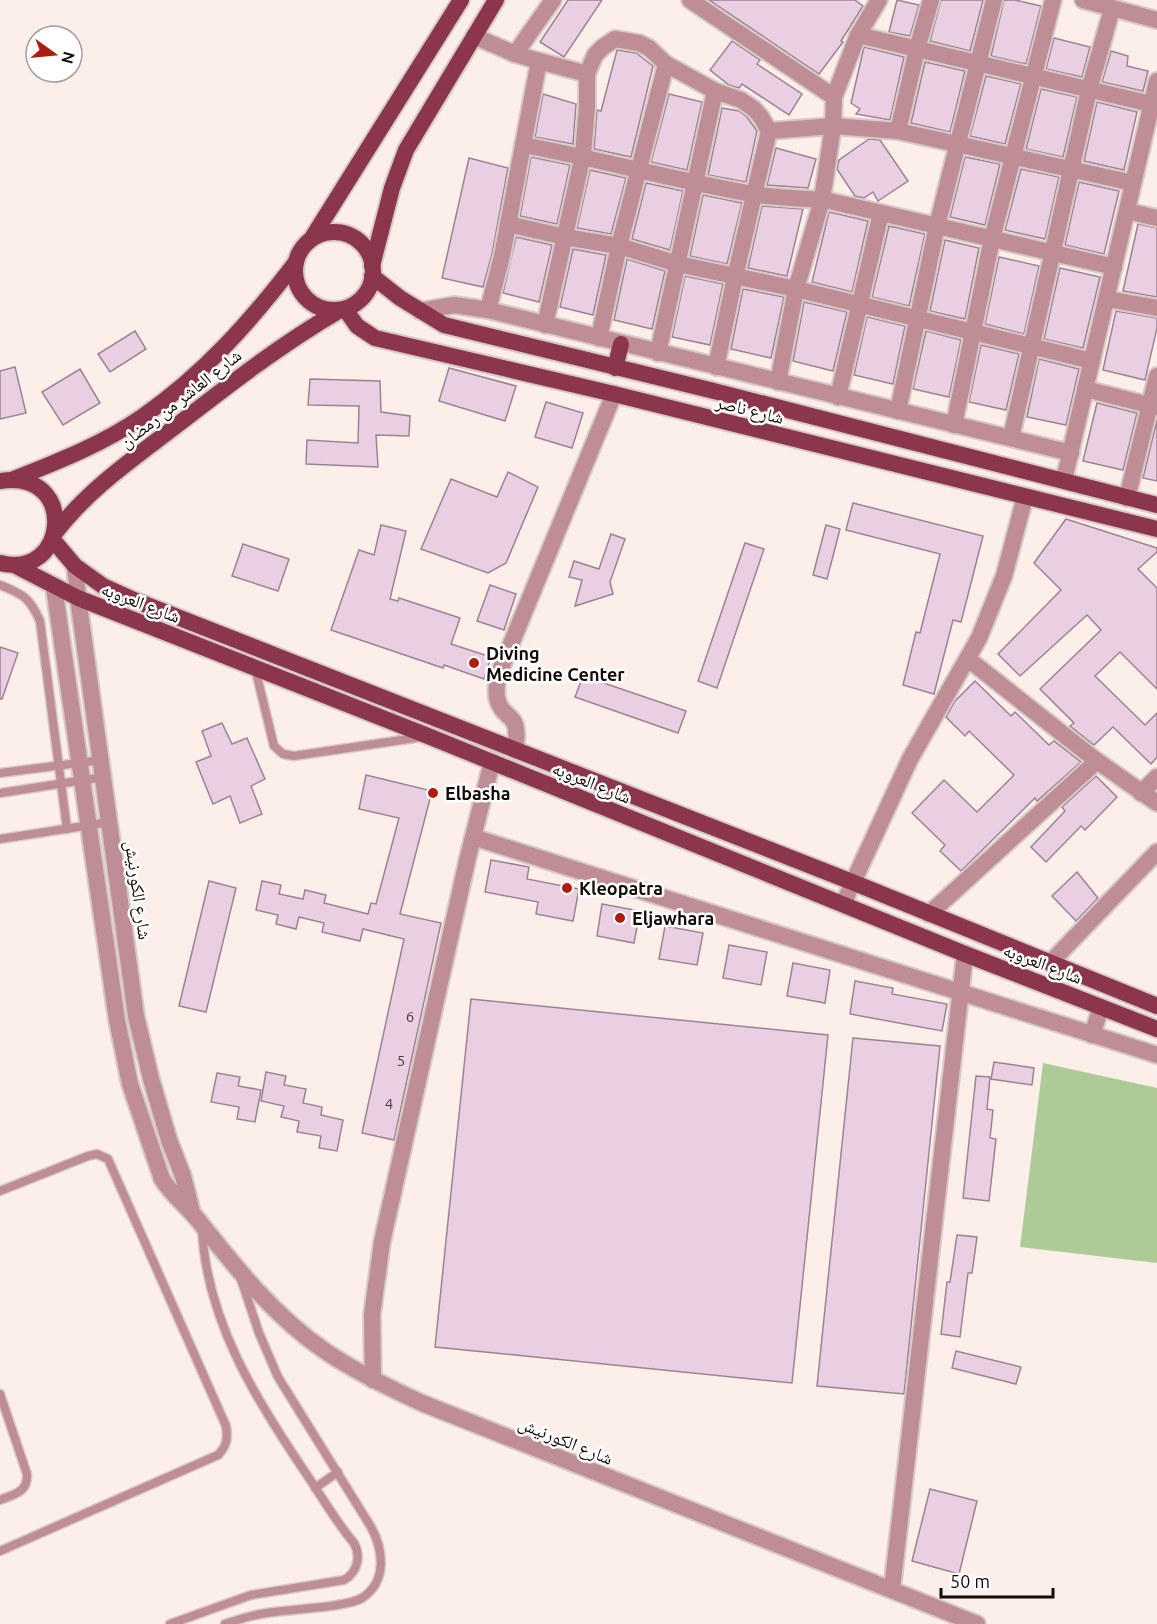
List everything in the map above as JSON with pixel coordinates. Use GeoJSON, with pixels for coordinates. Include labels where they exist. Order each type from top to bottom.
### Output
{"type":"FeatureCollection","features":[{"type":"Feature","properties":{"kind":"main road"},"geometry":{"type":"LineString","coordinates":[[461,0],[312,238],[302,249],[296,262],[295,278],[301,292],[311,303],[325,309],[343,309],[358,302],[367,290],[389,198],[406,150],[496,0]]}},
{"type":"Feature","properties":{"kind":"main road"},"geometry":{"type":"LineString","coordinates":[[312,238],[326,233],[341,233],[354,238],[365,248],[372,271]]}},
{"type":"Feature","properties":{"kind":"main road","name":"شارع العاشر من رمضان"},"geometry":{"type":"LineString","coordinates":[[7,480],[58,462],[141,418],[211,362],[241,330],[296,262]]}},
{"type":"Feature","properties":{"kind":"main road","name":"شارع ناصر"},"geometry":{"type":"LineString","coordinates":[[372,271],[420,310],[453,327],[710,390],[1157,505]]}},
{"type":"Feature","properties":{"kind":"main road","name":"شارع ناصر"},"geometry":{"type":"LineString","coordinates":[[343,309],[357,326],[375,338],[614,394],[1157,529]]}},
{"type":"Feature","properties":{"kind":"main road","name":"شارع العاشر من رمضان"},"geometry":{"type":"LineString","coordinates":[[8,564],[27,563],[38,558],[47,550],[70,513],[107,479],[275,350],[343,309]]}},
{"type":"Feature","properties":{"kind":"main road"},"geometry":{"type":"LineString","coordinates":[[615,368],[621,344]]}},
{"type":"Feature","properties":{"kind":"main road"},"geometry":{"type":"LineString","coordinates":[[701,416],[710,390]]}},
{"type":"Feature","properties":{"kind":"main road"},"geometry":{"type":"LineString","coordinates":[[7,480],[29,482],[42,490],[52,502],[56,517],[54,536]]}},
{"type":"Feature","properties":{"kind":"main road","name":"شارع العروبه"},"geometry":{"type":"LineString","coordinates":[[54,536],[75,566],[103,586],[134,600],[852,882],[1157,1006]]}},
{"type":"Feature","properties":{"kind":"main road","name":"شارع العروبه"},"geometry":{"type":"LineString","coordinates":[[8,564],[78,598],[1157,1029]]}},
{"type":"Feature","properties":{"kind":"main road"},"geometry":{"type":"LineString","coordinates":[[1061,991],[1068,970]]}},
{"type":"Feature","properties":{"kind":"street"},"geometry":{"type":"LineString","coordinates":[[515,54],[553,0]]}},
{"type":"Feature","properties":{"kind":"street"},"geometry":{"type":"LineString","coordinates":[[690,0],[834,97]]}},
{"type":"Feature","properties":{"kind":"street"},"geometry":{"type":"LineString","coordinates":[[898,131],[931,0]]}},
{"type":"Feature","properties":{"kind":"street"},"geometry":{"type":"LineString","coordinates":[[898,411],[937,226],[994,0]]}},
{"type":"Feature","properties":{"kind":"street"},"geometry":{"type":"LineString","coordinates":[[954,425],[975,332],[992,239],[1053,0]]}},
{"type":"Feature","properties":{"kind":"street"},"geometry":{"type":"LineString","coordinates":[[1083,0],[1157,20]]}},
{"type":"Feature","properties":{"kind":"street"},"geometry":{"type":"LineString","coordinates":[[778,382],[796,289],[822,200],[833,126],[834,97],[858,35],[875,1]]}},
{"type":"Feature","properties":{"kind":"street"},"geometry":{"type":"LineString","coordinates":[[1011,438],[1089,90],[1112,9]]}},
{"type":"Feature","properties":{"kind":"street"},"geometry":{"type":"LineString","coordinates":[[858,35],[1089,90],[1152,114]]}},
{"type":"Feature","properties":{"kind":"street"},"geometry":{"type":"LineString","coordinates":[[474,36],[515,54],[587,74]]}},
{"type":"Feature","properties":{"kind":"street"},"geometry":{"type":"LineString","coordinates":[[545,325],[582,155],[587,107],[587,74],[595,55],[615,39],[639,43],[649,48],[666,64],[715,91],[741,100],[762,117],[769,131],[716,367]]}},
{"type":"Feature","properties":{"kind":"street"},"geometry":{"type":"LineString","coordinates":[[488,310],[502,256],[539,61]]}},
{"type":"Feature","properties":{"kind":"street"},"geometry":{"type":"LineString","coordinates":[[599,338],[619,246],[666,64]]}},
{"type":"Feature","properties":{"kind":"street"},"geometry":{"type":"LineString","coordinates":[[1064,480],[1133,183],[1152,114],[1157,81]]}},
{"type":"Feature","properties":{"kind":"street"},"geometry":{"type":"LineString","coordinates":[[658,353],[715,91]]}},
{"type":"Feature","properties":{"kind":"street"},"geometry":{"type":"LineString","coordinates":[[769,131],[833,126],[898,131],[1133,183]]}},
{"type":"Feature","properties":{"kind":"street"},"geometry":{"type":"LineString","coordinates":[[523,145],[582,155],[638,170],[754,194],[822,200],[1114,267]]}},
{"type":"Feature","properties":{"kind":"street"},"geometry":{"type":"LineString","coordinates":[[1127,211],[1157,218]]}},
{"type":"Feature","properties":{"kind":"street"},"geometry":{"type":"LineString","coordinates":[[838,397],[881,213]]}},
{"type":"Feature","properties":{"kind":"street"},"geometry":{"type":"LineString","coordinates":[[508,224],[619,246],[678,264],[796,289],[1092,361]]}},
{"type":"Feature","properties":{"kind":"street"},"geometry":{"type":"LineString","coordinates":[[1107,298],[1157,308]]}},
{"type":"Feature","properties":{"kind":"street"},"geometry":{"type":"LineString","coordinates":[[420,310],[454,305],[488,310],[1071,453]]}},
{"type":"Feature","properties":{"kind":"street"},"geometry":{"type":"LineString","coordinates":[[1127,498],[1154,406],[1157,376]]}},
{"type":"Feature","properties":{"kind":"street"},"geometry":{"type":"LineString","coordinates":[[1085,389],[1154,406]]}},
{"type":"Feature","properties":{"kind":"street"},"geometry":{"type":"LineString","coordinates":[[515,750],[518,733],[515,720],[502,708],[497,698],[497,678],[614,394]]}},
{"type":"Feature","properties":{"kind":"street"},"geometry":{"type":"LineString","coordinates":[[843,904],[910,759],[968,659],[997,598],[1025,497]]}},
{"type":"Feature","properties":{"kind":"street","name":"شارع الكورنيش"},"geometry":{"type":"LineString","coordinates":[[75,566],[136,1016],[169,1140],[197,1219]]}},
{"type":"Feature","properties":{"kind":"street","name":"شارع الكورنيش"},"geometry":{"type":"LineString","coordinates":[[54,587],[117,1020],[130,1084],[162,1179],[240,1274],[291,1324],[325,1351],[373,1380],[466,1421],[977,1624]]}},
{"type":"Feature","properties":{"kind":"street"},"geometry":{"type":"LineString","coordinates":[[968,659],[1097,761],[1157,803]]}},
{"type":"Feature","properties":{"kind":"street"},"geometry":{"type":"LineString","coordinates":[[929,914],[1097,761]]}},
{"type":"Feature","properties":{"kind":"street"},"geometry":{"type":"LineString","coordinates":[[373,1380],[372,1316],[382,1242],[492,762]]}},
{"type":"Feature","properties":{"kind":"street"},"geometry":{"type":"LineString","coordinates":[[1141,793],[1157,777]]}},
{"type":"Feature","properties":{"kind":"street"},"geometry":{"type":"LineString","coordinates":[[473,837],[1157,1055]]}},
{"type":"Feature","properties":{"kind":"street"},"geometry":{"type":"LineString","coordinates":[[1050,963],[1157,852]]}},
{"type":"Feature","properties":{"kind":"street"},"geometry":{"type":"LineString","coordinates":[[892,1589],[965,954]]}},
{"type":"Feature","properties":{"kind":"street"},"geometry":{"type":"LineString","coordinates":[[1092,1035],[1101,1007]]}},
{"type":"Feature","properties":{"kind":"lane"},"geometry":{"type":"LineString","coordinates":[[0,585],[28,599],[40,621],[67,829]]}},
{"type":"Feature","properties":{"kind":"lane"},"geometry":{"type":"LineString","coordinates":[[254,668],[274,746],[283,754],[294,756],[428,736]]}},
{"type":"Feature","properties":{"kind":"lane"},"geometry":{"type":"LineString","coordinates":[[0,773],[80,762],[103,768]]}},
{"type":"Feature","properties":{"kind":"lane"},"geometry":{"type":"LineString","coordinates":[[0,793],[83,780],[103,768]]}},
{"type":"Feature","properties":{"kind":"lane"},"geometry":{"type":"LineString","coordinates":[[0,839],[110,822]]}},
{"type":"Feature","properties":{"kind":"lane"},"geometry":{"type":"LineString","coordinates":[[0,1191],[88,1156],[98,1154],[108,1159],[221,1415],[227,1436],[223,1450],[218,1455],[0,1551]]}},
{"type":"Feature","properties":{"kind":"lane"},"geometry":{"type":"LineString","coordinates":[[170,1624],[251,1595],[337,1582],[351,1576],[358,1560],[357,1550],[267,1417],[236,1358],[210,1289],[197,1219]]}},
{"type":"Feature","properties":{"kind":"lane"},"geometry":{"type":"LineString","coordinates":[[225,1624],[261,1614],[353,1602],[369,1592],[379,1574],[382,1554],[378,1541],[338,1472],[278,1377],[259,1333],[240,1274]]}},
{"type":"Feature","properties":{"kind":"lane"},"geometry":{"type":"LineString","coordinates":[[0,1394],[27,1474],[27,1482],[22,1491],[0,1500]]}},
{"type":"Feature","properties":{"kind":"lane"},"geometry":{"type":"LineString","coordinates":[[315,1488],[338,1472]]}},
{"type":"Feature","properties":{"kind":"green space"},"geometry":{"type":"Polygon","coordinates":[[[1043,1063],[1157,1088],[1157,1263],[1020,1247],[1043,1063]]]}},
{"type":"Feature","properties":{"kind":"building"},"geometry":{"type":"Polygon","coordinates":[[[568,0],[602,0],[564,57],[540,42],[568,0]]]}},
{"type":"Feature","properties":{"kind":"building"},"geometry":{"type":"Polygon","coordinates":[[[709,0],[855,0],[863,6],[841,41],[843,42],[819,74],[709,0]]]}},
{"type":"Feature","properties":{"kind":"building"},"geometry":{"type":"Polygon","coordinates":[[[897,0],[919,5],[910,36],[889,32],[897,0]]]}},
{"type":"Feature","properties":{"kind":"building"},"geometry":{"type":"Polygon","coordinates":[[[941,0],[983,0],[970,51],[930,41],[941,0]]]}},
{"type":"Feature","properties":{"kind":"building"},"geometry":{"type":"Polygon","coordinates":[[[1004,0],[1041,6],[1026,64],[991,56],[1004,0]]]}},
{"type":"Feature","properties":{"kind":"building"},"geometry":{"type":"Polygon","coordinates":[[[1054,38],[1090,47],[1082,77],[1046,69],[1054,38]]]}},
{"type":"Feature","properties":{"kind":"building"},"geometry":{"type":"Polygon","coordinates":[[[732,41],[760,60],[757,64],[802,94],[789,115],[742,84],[739,88],[729,85],[710,70],[732,41]]]}},
{"type":"Feature","properties":{"kind":"building"},"geometry":{"type":"Polygon","coordinates":[[[864,47],[904,57],[890,120],[856,114],[860,109],[851,103],[864,47]]]}},
{"type":"Feature","properties":{"kind":"building"},"geometry":{"type":"Polygon","coordinates":[[[617,50],[636,53],[653,66],[631,157],[594,149],[597,110],[601,111],[617,50]]]}},
{"type":"Feature","properties":{"kind":"building"},"geometry":{"type":"Polygon","coordinates":[[[1111,51],[1128,56],[1127,66],[1148,71],[1143,91],[1102,82],[1111,51]]]}},
{"type":"Feature","properties":{"kind":"building"},"geometry":{"type":"Polygon","coordinates":[[[925,62],[965,71],[950,132],[911,123],[925,62]]]}},
{"type":"Feature","properties":{"kind":"building"},"geometry":{"type":"Polygon","coordinates":[[[986,76],[1021,84],[1005,144],[970,136],[986,76]]]}},
{"type":"Feature","properties":{"kind":"building"},"geometry":{"type":"Polygon","coordinates":[[[1041,89],[1077,97],[1063,157],[1026,149],[1041,89]]]}},
{"type":"Feature","properties":{"kind":"building"},"geometry":{"type":"Polygon","coordinates":[[[543,94],[576,104],[573,144],[535,137],[543,94]]]}},
{"type":"Feature","properties":{"kind":"building"},"geometry":{"type":"Polygon","coordinates":[[[669,94],[702,102],[687,170],[651,162],[669,94]]]}},
{"type":"Feature","properties":{"kind":"building"},"geometry":{"type":"Polygon","coordinates":[[[1097,102],[1137,112],[1124,170],[1084,161],[1097,102]]]}},
{"type":"Feature","properties":{"kind":"building"},"geometry":{"type":"Polygon","coordinates":[[[722,108],[739,111],[747,117],[757,131],[746,182],[708,175],[722,108]]]}},
{"type":"Feature","properties":{"kind":"building"},"geometry":{"type":"Polygon","coordinates":[[[869,139],[880,140],[908,181],[878,201],[873,192],[864,198],[855,196],[837,169],[839,160],[869,139]]]}},
{"type":"Feature","properties":{"kind":"building"},"geometry":{"type":"Polygon","coordinates":[[[776,148],[816,159],[808,188],[767,185],[776,148]]]}},
{"type":"Feature","properties":{"kind":"building"},"geometry":{"type":"Polygon","coordinates":[[[531,157],[570,165],[557,224],[520,216],[531,157]]]}},
{"type":"Feature","properties":{"kind":"building"},"geometry":{"type":"Polygon","coordinates":[[[965,157],[1000,164],[985,225],[950,217],[965,157]]]}},
{"type":"Feature","properties":{"kind":"building"},"geometry":{"type":"Polygon","coordinates":[[[469,158],[508,168],[492,254],[483,287],[442,278],[469,158]]]}},
{"type":"Feature","properties":{"kind":"building"},"geometry":{"type":"Polygon","coordinates":[[[1021,169],[1059,177],[1045,239],[1005,230],[1021,169]]]}},
{"type":"Feature","properties":{"kind":"building"},"geometry":{"type":"Polygon","coordinates":[[[590,170],[626,178],[611,234],[577,228],[590,170]]]}},
{"type":"Feature","properties":{"kind":"building"},"geometry":{"type":"Polygon","coordinates":[[[1079,182],[1119,191],[1104,254],[1065,245],[1079,182]]]}},
{"type":"Feature","properties":{"kind":"building"},"geometry":{"type":"Polygon","coordinates":[[[646,183],[683,191],[670,250],[632,239],[646,183]]]}},
{"type":"Feature","properties":{"kind":"building"},"geometry":{"type":"Polygon","coordinates":[[[703,195],[742,203],[727,264],[690,256],[703,195]]]}},
{"type":"Feature","properties":{"kind":"building"},"geometry":{"type":"Polygon","coordinates":[[[762,206],[803,209],[787,276],[748,268],[762,206]]]}},
{"type":"Feature","properties":{"kind":"building"},"geometry":{"type":"Polygon","coordinates":[[[829,212],[868,221],[852,292],[812,282],[829,212]]]}},
{"type":"Feature","properties":{"kind":"building"},"geometry":{"type":"Polygon","coordinates":[[[1138,224],[1157,228],[1157,297],[1123,291],[1138,224]]]}},
{"type":"Feature","properties":{"kind":"building"},"geometry":{"type":"Polygon","coordinates":[[[889,226],[925,234],[909,306],[872,297],[889,226]]]}},
{"type":"Feature","properties":{"kind":"building"},"geometry":{"type":"Polygon","coordinates":[[[516,237],[552,245],[539,302],[503,293],[516,237]]]}},
{"type":"Feature","properties":{"kind":"building"},"geometry":{"type":"Polygon","coordinates":[[[945,240],[979,248],[965,319],[930,311],[945,240]]]}},
{"type":"Feature","properties":{"kind":"building"},"geometry":{"type":"Polygon","coordinates":[[[573,249],[606,255],[593,315],[560,307],[573,249]]]}},
{"type":"Feature","properties":{"kind":"building"},"geometry":{"type":"Polygon","coordinates":[[[999,257],[1039,266],[1024,334],[985,324],[999,257]]]}},
{"type":"Feature","properties":{"kind":"building"},"geometry":{"type":"Polygon","coordinates":[[[627,259],[665,271],[652,329],[614,320],[627,259]]]}},
{"type":"Feature","properties":{"kind":"building"},"geometry":{"type":"Polygon","coordinates":[[[1060,268],[1100,277],[1083,348],[1044,339],[1060,268]]]}},
{"type":"Feature","properties":{"kind":"building"},"geometry":{"type":"Polygon","coordinates":[[[685,276],[723,284],[710,345],[672,337],[685,276]]]}},
{"type":"Feature","properties":{"kind":"building"},"geometry":{"type":"Polygon","coordinates":[[[743,289],[784,297],[771,358],[731,349],[743,289]]]}},
{"type":"Feature","properties":{"kind":"building"},"geometry":{"type":"Polygon","coordinates":[[[804,302],[847,312],[833,371],[793,361],[804,302]]]}},
{"type":"Feature","properties":{"kind":"building"},"geometry":{"type":"Polygon","coordinates":[[[1116,311],[1157,318],[1157,328],[1145,380],[1103,370],[1116,311]]]}},
{"type":"Feature","properties":{"kind":"building"},"geometry":{"type":"Polygon","coordinates":[[[867,317],[905,326],[893,384],[854,375],[867,317]]]}},
{"type":"Feature","properties":{"kind":"building"},"geometry":{"type":"Polygon","coordinates":[[[135,331],[146,349],[110,372],[98,354],[135,331]]]}},
{"type":"Feature","properties":{"kind":"building"},"geometry":{"type":"Polygon","coordinates":[[[926,331],[961,340],[949,397],[913,389],[926,331]]]}},
{"type":"Feature","properties":{"kind":"building"},"geometry":{"type":"Polygon","coordinates":[[[981,345],[1019,354],[1006,410],[969,402],[981,345]]]}},
{"type":"Feature","properties":{"kind":"building"},"geometry":{"type":"Polygon","coordinates":[[[1039,359],[1079,369],[1066,425],[1027,417],[1039,359]]]}},
{"type":"Feature","properties":{"kind":"building"},"geometry":{"type":"Polygon","coordinates":[[[15,367],[26,413],[0,419],[0,371],[15,367]]]}},
{"type":"Feature","properties":{"kind":"building"},"geometry":{"type":"Polygon","coordinates":[[[449,368],[516,386],[505,421],[439,401],[449,368]]]}},
{"type":"Feature","properties":{"kind":"building"},"geometry":{"type":"Polygon","coordinates":[[[80,369],[100,403],[63,425],[42,392],[80,369]]]}},
{"type":"Feature","properties":{"kind":"building"},"geometry":{"type":"Polygon","coordinates":[[[310,379],[380,381],[381,412],[410,416],[409,436],[376,435],[378,467],[306,464],[307,440],[358,443],[359,406],[308,405],[310,379]]]}},
{"type":"Feature","properties":{"kind":"building"},"geometry":{"type":"Polygon","coordinates":[[[546,402],[583,413],[572,448],[535,437],[546,402]]]}},
{"type":"Feature","properties":{"kind":"building"},"geometry":{"type":"Polygon","coordinates":[[[1097,403],[1137,413],[1123,470],[1083,461],[1097,403]]]}},
{"type":"Feature","properties":{"kind":"building"},"geometry":{"type":"Polygon","coordinates":[[[1157,420],[1157,481],[1143,478],[1157,420]]]}},
{"type":"Feature","properties":{"kind":"building"},"geometry":{"type":"Polygon","coordinates":[[[508,472],[538,487],[506,563],[488,573],[421,549],[451,479],[497,497],[508,472]]]}},
{"type":"Feature","properties":{"kind":"building"},"geometry":{"type":"Polygon","coordinates":[[[853,503],[983,536],[961,622],[953,620],[934,694],[903,685],[916,632],[920,633],[940,554],[846,530],[853,503]]]}},
{"type":"Feature","properties":{"kind":"building"},"geometry":{"type":"Polygon","coordinates":[[[1066,519],[1157,548],[1157,552],[1138,569],[1157,588],[1157,689],[1120,652],[1095,676],[1145,725],[1157,713],[1157,757],[1151,764],[1113,727],[1094,745],[1070,726],[1074,723],[1040,689],[1101,630],[1087,615],[1020,676],[998,654],[1061,590],[1034,563],[1066,519]]]}},
{"type":"Feature","properties":{"kind":"building"},"geometry":{"type":"Polygon","coordinates":[[[381,525],[406,531],[390,599],[398,601],[399,598],[460,618],[451,644],[491,657],[484,679],[444,665],[443,668],[331,630],[359,550],[374,555],[381,525]]]}},
{"type":"Feature","properties":{"kind":"building"},"geometry":{"type":"Polygon","coordinates":[[[826,525],[840,529],[827,579],[813,575],[826,525]]]}},
{"type":"Feature","properties":{"kind":"building"},"geometry":{"type":"Polygon","coordinates":[[[611,534],[625,539],[610,582],[613,594],[575,606],[582,580],[569,577],[574,561],[599,569],[611,534]]]}},
{"type":"Feature","properties":{"kind":"building"},"geometry":{"type":"Polygon","coordinates":[[[745,543],[764,549],[717,688],[698,681],[745,543]]]}},
{"type":"Feature","properties":{"kind":"building"},"geometry":{"type":"Polygon","coordinates":[[[243,544],[289,559],[278,591],[232,576],[243,544]]]}},
{"type":"Feature","properties":{"kind":"building"},"geometry":{"type":"Polygon","coordinates":[[[490,585],[516,594],[504,630],[477,621],[490,585]]]}},
{"type":"Feature","properties":{"kind":"building"},"geometry":{"type":"Polygon","coordinates":[[[0,647],[18,653],[2,699],[0,699],[0,647]]]}},
{"type":"Feature","properties":{"kind":"building"},"geometry":{"type":"Polygon","coordinates":[[[583,676],[686,711],[678,733],[575,697],[583,676]]]}},
{"type":"Feature","properties":{"kind":"building"},"geometry":{"type":"Polygon","coordinates":[[[975,681],[1011,716],[1015,712],[1049,745],[1054,741],[1081,762],[1037,801],[1035,798],[961,871],[940,851],[945,845],[912,813],[944,780],[977,812],[1014,775],[969,731],[965,736],[946,717],[955,701],[975,681]]]}},
{"type":"Feature","properties":{"kind":"building"},"geometry":{"type":"Polygon","coordinates":[[[222,723],[232,744],[247,738],[265,779],[251,786],[262,814],[240,823],[230,796],[213,804],[196,762],[211,756],[202,731],[222,723]]]}},
{"type":"Feature","properties":{"kind":"building"},"geometry":{"type":"Polygon","coordinates":[[[366,775],[432,791],[400,914],[441,923],[394,1140],[362,1133],[404,939],[363,929],[360,941],[322,932],[324,923],[299,917],[296,929],[276,924],[278,915],[256,910],[262,881],[281,885],[279,894],[303,899],[305,890],[326,895],[324,903],[368,914],[371,903],[376,904],[399,818],[359,809],[366,775]]]}},
{"type":"Feature","properties":{"kind":"building"},"geometry":{"type":"Polygon","coordinates":[[[1096,776],[1117,797],[1085,830],[1081,826],[1046,862],[1031,847],[1065,811],[1062,807],[1096,776]]]}},
{"type":"Feature","properties":{"kind":"building"},"geometry":{"type":"Polygon","coordinates":[[[491,860],[529,867],[527,879],[579,889],[573,921],[536,914],[538,902],[485,892],[491,860]]]}},
{"type":"Feature","properties":{"kind":"building"},"geometry":{"type":"Polygon","coordinates":[[[1077,872],[1098,898],[1076,921],[1052,896],[1077,872]]]}},
{"type":"Feature","properties":{"kind":"building"},"geometry":{"type":"Polygon","coordinates":[[[209,881],[236,888],[206,1012],[179,1006],[209,881]]]}},
{"type":"Feature","properties":{"kind":"building"},"geometry":{"type":"Polygon","coordinates":[[[602,904],[640,911],[634,943],[597,936],[602,904]]]}},
{"type":"Feature","properties":{"kind":"building"},"geometry":{"type":"Polygon","coordinates":[[[665,926],[703,933],[697,965],[659,959],[665,926]]]}},
{"type":"Feature","properties":{"kind":"building"},"geometry":{"type":"Polygon","coordinates":[[[729,945],[767,952],[761,985],[723,978],[729,945]]]}},
{"type":"Feature","properties":{"kind":"building"},"geometry":{"type":"Polygon","coordinates":[[[793,963],[830,970],[825,1003],[787,996],[793,963]]]}},
{"type":"Feature","properties":{"kind":"building"},"geometry":{"type":"Polygon","coordinates":[[[855,981],[893,988],[892,994],[947,1004],[942,1031],[850,1014],[855,981]]]}},
{"type":"Feature","properties":{"kind":"building"},"geometry":{"type":"Polygon","coordinates":[[[471,999],[828,1035],[792,1383],[435,1347],[471,999]]]}},
{"type":"Feature","properties":{"kind":"building"},"geometry":{"type":"Polygon","coordinates":[[[853,1038],[940,1046],[904,1394],[817,1386],[853,1038]]]}},
{"type":"Feature","properties":{"kind":"building"},"geometry":{"type":"Polygon","coordinates":[[[994,1062],[1034,1068],[1032,1085],[991,1079],[994,1062]]]}},
{"type":"Feature","properties":{"kind":"building"},"geometry":{"type":"Polygon","coordinates":[[[266,1072],[286,1076],[284,1085],[306,1089],[303,1103],[322,1107],[321,1115],[343,1120],[337,1151],[319,1148],[321,1136],[297,1132],[299,1121],[281,1117],[284,1106],[261,1101],[266,1072]]]}},
{"type":"Feature","properties":{"kind":"building"},"geometry":{"type":"Polygon","coordinates":[[[217,1073],[240,1077],[238,1086],[261,1090],[255,1122],[237,1119],[239,1107],[211,1102],[217,1073]]]}},
{"type":"Feature","properties":{"kind":"building"},"geometry":{"type":"Polygon","coordinates":[[[976,1076],[990,1077],[987,1109],[993,1110],[990,1138],[996,1139],[989,1201],[963,1198],[976,1076]]]}},
{"type":"Feature","properties":{"kind":"building"},"geometry":{"type":"Polygon","coordinates":[[[957,1235],[977,1237],[972,1273],[968,1273],[960,1337],[941,1334],[947,1282],[950,1282],[957,1235]]]}},
{"type":"Feature","properties":{"kind":"building"},"geometry":{"type":"Polygon","coordinates":[[[956,1351],[1021,1367],[1016,1384],[952,1368],[956,1351]]]}},
{"type":"Feature","properties":{"kind":"building"},"geometry":{"type":"Polygon","coordinates":[[[930,1489],[977,1501],[959,1574],[912,1561],[930,1489]]]}},
{"type":"Feature","properties":{"kind":"place","name":"Diving Medicine Center"},"geometry":{"type":"Point","coordinates":[474,663]}},
{"type":"Feature","properties":{"kind":"place","name":"Elbasha"},"geometry":{"type":"Point","coordinates":[433,793]}},
{"type":"Feature","properties":{"kind":"place","name":"Kleopatra"},"geometry":{"type":"Point","coordinates":[567,888]}},
{"type":"Feature","properties":{"kind":"place","name":"Eljawhara"},"geometry":{"type":"Point","coordinates":[620,918]}}]}
